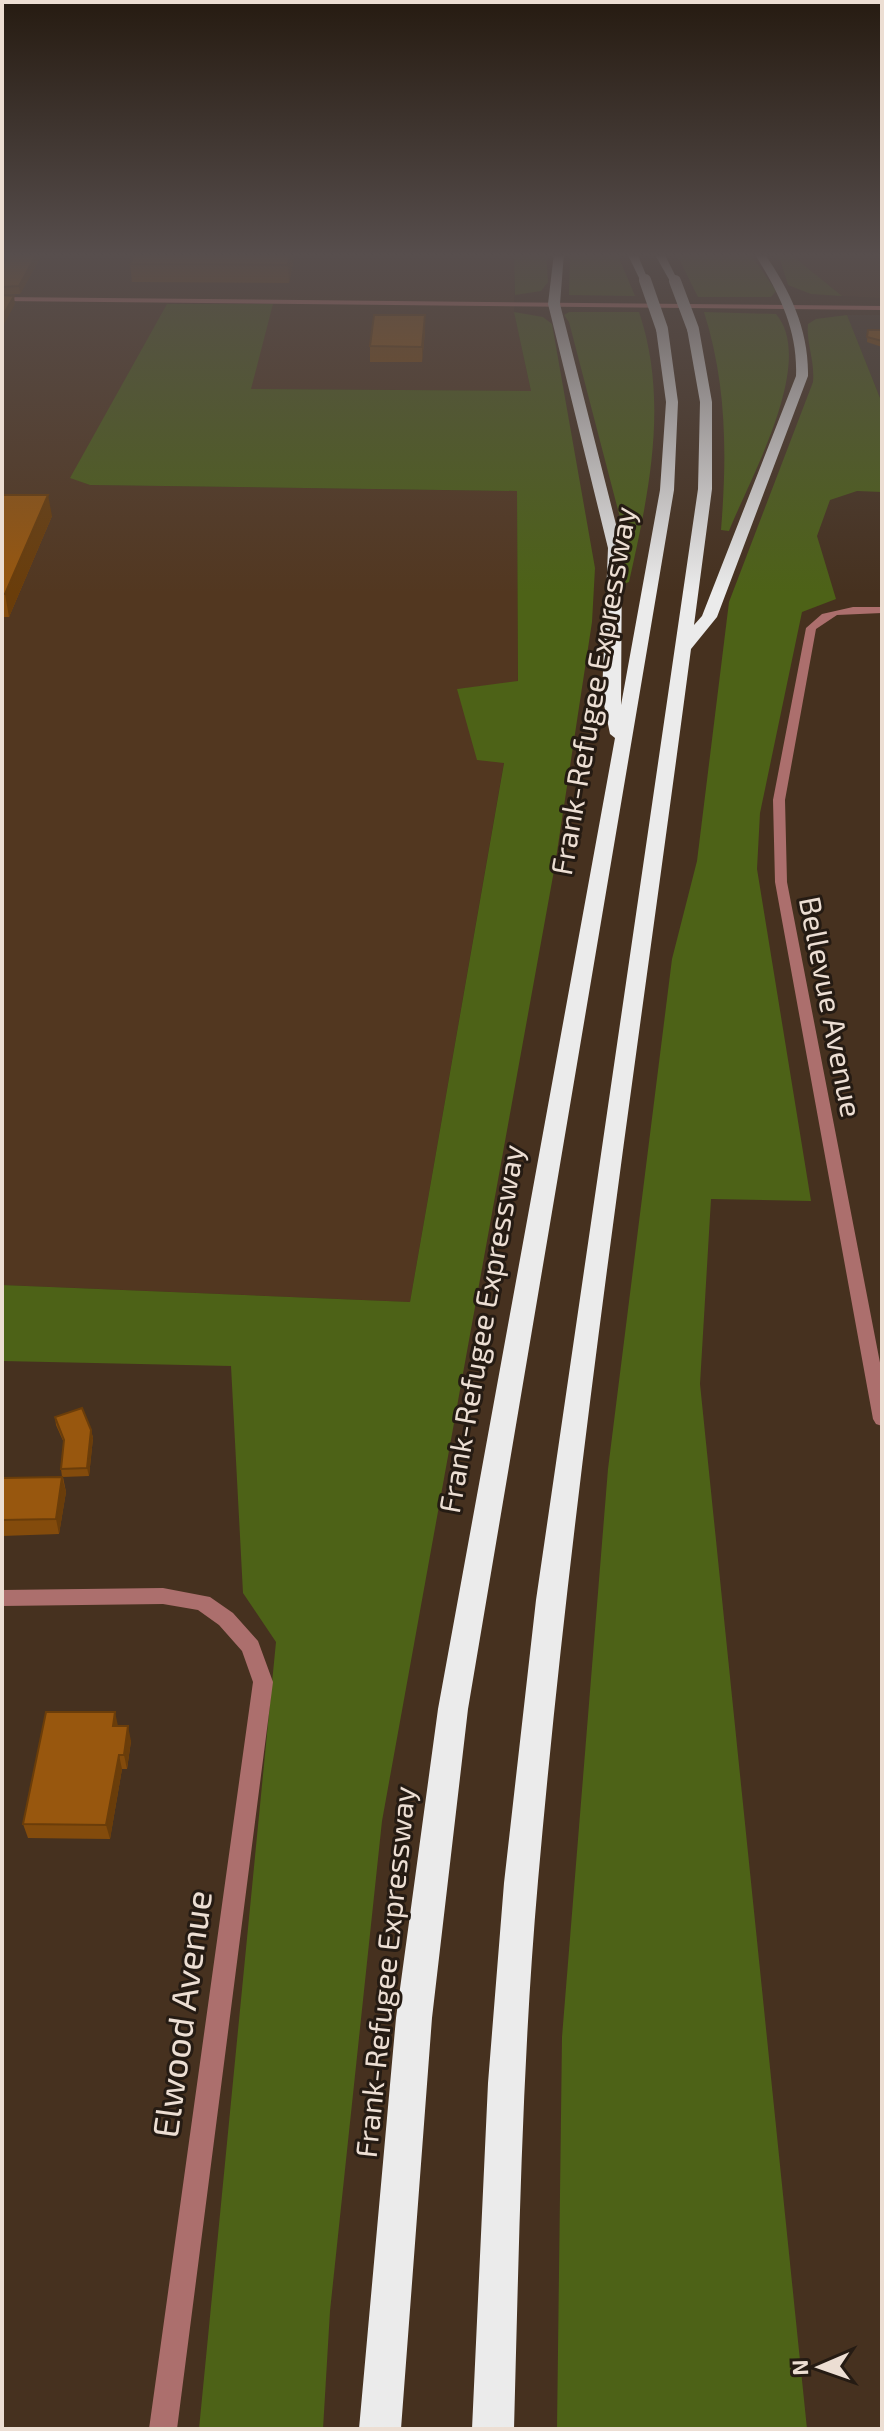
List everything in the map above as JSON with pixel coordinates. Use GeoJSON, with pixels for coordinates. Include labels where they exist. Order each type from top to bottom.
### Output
{"type":"FeatureCollection","features":[{"type":"Feature","properties":{"kind":"highway"},"geometry":{"type":"LineString","coordinates":[[570,366],[615,548],[610,695],[621,740]]}},
{"type":"Feature","properties":{"kind":"highway","name":"Frank-Refugee Expressway"},"geometry":{"type":"LineString","coordinates":[[380,2429],[414,2018],[440,1801],[621,740],[661,532],[672,451],[669,366]]}},
{"type":"Feature","properties":{"kind":"highway"},"geometry":{"type":"LineString","coordinates":[[493,2429],[506,2083],[523,1868],[551,1600],[645,941],[681,650],[705,489],[706,402],[700,366]]}},
{"type":"Feature","properties":{"kind":"highway"},"geometry":{"type":"LineString","coordinates":[[681,650],[709,617],[802,376],[801,366]]}},
{"type":"Feature","properties":{"kind":"street","name":"Bellevue Avenue"},"geometry":{"type":"LineString","coordinates":[[882,610],[831,614],[817,619],[811,628],[779,800],[781,882],[882,1419]]}},
{"type":"Feature","properties":{"kind":"street","name":"Elwood Avenue"},"geometry":{"type":"LineString","coordinates":[[2,1598],[163,1596],[203,1603],[226,1619],[251,1647],[263,1682],[163,2429]]}},
{"type":"Feature","properties":{"kind":"shaded area"},"geometry":{"type":"Polygon","coordinates":[[[2,366],[526,366],[531,391],[250,389],[70,477],[90,485],[517,491],[518,682],[458,689],[504,762],[410,1302],[2,1285],[2,366]]]}},
{"type":"Feature","properties":{"kind":"shaded area"},"geometry":{"type":"Polygon","coordinates":[[[867,366],[882,366],[882,403],[867,366]]]}},
{"type":"Feature","properties":{"kind":"green space"},"geometry":{"type":"Polygon","coordinates":[[[132,366],[257,366],[251,389],[531,391],[526,366],[559,366],[595,568],[592,622],[555,865],[382,1821],[330,2311],[323,2429],[199,2429],[276,1642],[243,1593],[231,1366],[2,1361],[2,1285],[410,1302],[504,763],[477,760],[457,689],[518,681],[517,491],[90,485],[70,478],[132,366]]]}},
{"type":"Feature","properties":{"kind":"green space"},"geometry":{"type":"Polygon","coordinates":[[[581,366],[651,366],[654,413],[649,481],[629,582],[624,584],[624,533],[581,366]]]}},
{"type":"Feature","properties":{"kind":"green space"},"geometry":{"type":"Polygon","coordinates":[[[717,366],[788,366],[775,421],[729,531],[721,530],[724,475],[717,366]]]}},
{"type":"Feature","properties":{"kind":"green space"},"geometry":{"type":"Polygon","coordinates":[[[813,366],[867,366],[882,403],[882,492],[857,491],[830,500],[817,536],[836,599],[802,612],[760,813],[757,869],[811,1201],[711,1199],[700,1384],[807,2429],[557,2429],[562,2037],[608,1469],[672,959],[697,861],[729,602],[813,382],[813,366]]]}},
{"type":"Feature","properties":{"kind":"building"},"geometry":{"type":"Polygon","coordinates":[[[2,495],[48,495],[5,594],[2,594],[2,495]]]}},
{"type":"Feature","properties":{"kind":"building"},"geometry":{"type":"Polygon","coordinates":[[[82,1408],[91,1430],[87,1468],[61,1469],[64,1440],[55,1417],[82,1408]]]}},
{"type":"Feature","properties":{"kind":"building"},"geometry":{"type":"Polygon","coordinates":[[[62,1477],[56,1519],[2,1520],[2,1478],[62,1477]]]}},
{"type":"Feature","properties":{"kind":"building"},"geometry":{"type":"Polygon","coordinates":[[[46,1712],[115,1712],[113,1726],[128,1726],[124,1755],[119,1755],[106,1825],[23,1824],[46,1712]]]}}]}
